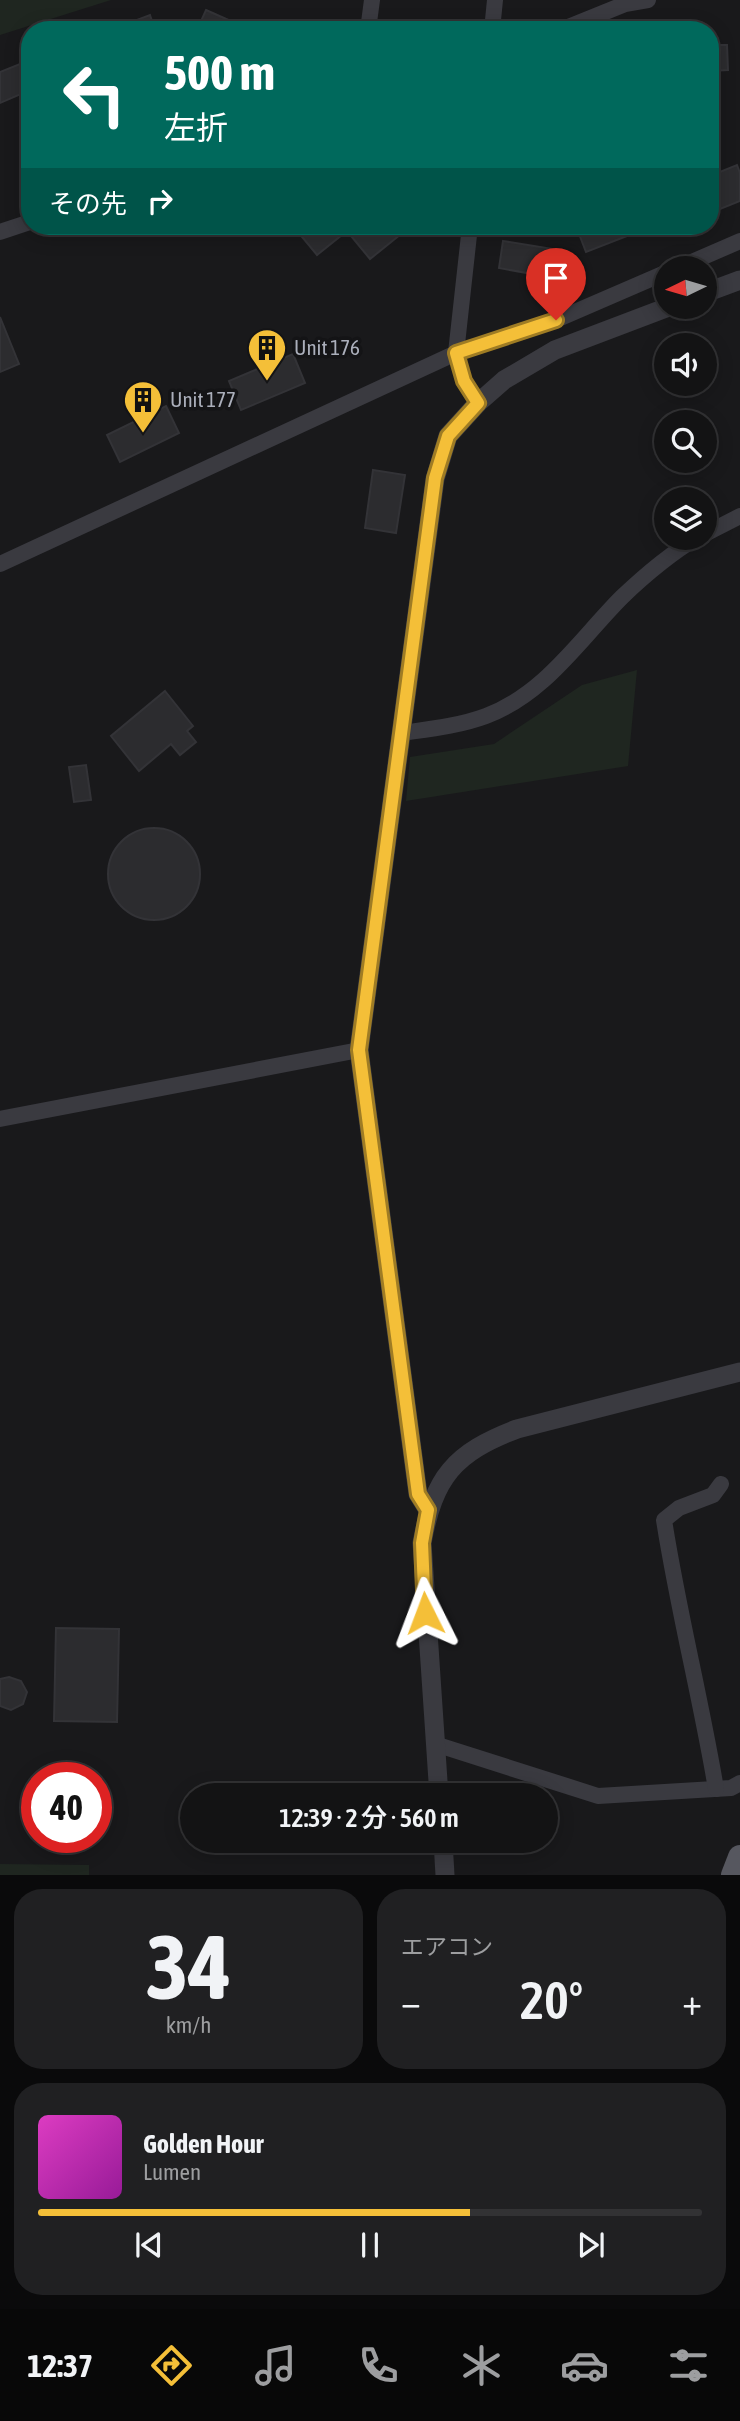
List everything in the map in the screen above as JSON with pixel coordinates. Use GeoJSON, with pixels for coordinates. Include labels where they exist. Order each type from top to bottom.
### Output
{"type":"FeatureCollection","features":[{"type":"Feature","properties":{"kind":"main road"},"geometry":{"type":"LineString","coordinates":[[733,1875],[740,1857]]}},
{"type":"Feature","properties":{"kind":"street"},"geometry":{"type":"LineString","coordinates":[[369,21],[372,0]]}},
{"type":"Feature","properties":{"kind":"street"},"geometry":{"type":"LineString","coordinates":[[493,21],[495,0]]}},
{"type":"Feature","properties":{"kind":"street"},"geometry":{"type":"LineString","coordinates":[[582,21],[625,2],[648,0]]}},
{"type":"Feature","properties":{"kind":"street"},"geometry":{"type":"LineString","coordinates":[[0,232],[21,225]]}},
{"type":"Feature","properties":{"kind":"street"},"geometry":{"type":"LineString","coordinates":[[469,235],[456,353],[464,381],[478,403]]}},
{"type":"Feature","properties":{"kind":"street"},"geometry":{"type":"LineString","coordinates":[[706,256],[740,241]]}},
{"type":"Feature","properties":{"kind":"street"},"geometry":{"type":"LineString","coordinates":[[0,564],[456,353],[556,320],[654,278]]}},
{"type":"Feature","properties":{"kind":"street"},"geometry":{"type":"LineString","coordinates":[[718,288],[740,280]]}},
{"type":"Feature","properties":{"kind":"street"},"geometry":{"type":"LineString","coordinates":[[428,1510],[418,1494],[359,1050],[435,478],[448,436],[478,403],[504,380],[555,350],[654,312]]}},
{"type":"Feature","properties":{"kind":"street"},"geometry":{"type":"LineString","coordinates":[[717,528],[740,516]]}},
{"type":"Feature","properties":{"kind":"street"},"geometry":{"type":"LineString","coordinates":[[402,733],[443,728],[487,716],[525,694],[557,668],[622,597],[678,550]]}},
{"type":"Feature","properties":{"kind":"street"},"geometry":{"type":"LineString","coordinates":[[0,1119],[359,1050]]}},
{"type":"Feature","properties":{"kind":"street"},"geometry":{"type":"LineString","coordinates":[[438,1783],[422,1543],[428,1510],[442,1482],[460,1460],[485,1441],[517,1429],[740,1372]]}},
{"type":"Feature","properties":{"kind":"street"},"geometry":{"type":"LineString","coordinates":[[716,1789],[705,1720],[671,1567],[664,1520],[679,1508],[713,1495],[721,1484]]}},
{"type":"Feature","properties":{"kind":"street"},"geometry":{"type":"LineString","coordinates":[[435,1744],[598,1796],[731,1788],[740,1783]]}},
{"type":"Feature","properties":{"kind":"street"},"geometry":{"type":"LineString","coordinates":[[444,1853],[445,1875]]}},
{"type":"Feature","properties":{"kind":"shaded area"},"geometry":{"type":"Polygon","coordinates":[[[0,0],[111,0],[44,21],[21,21],[21,28],[0,35],[0,0]]]}},
{"type":"Feature","properties":{"kind":"shaded area"},"geometry":{"type":"Polygon","coordinates":[[[637,670],[628,766],[406,801],[410,757],[494,744],[582,685],[637,670]]]}},
{"type":"Feature","properties":{"kind":"shaded area"},"geometry":{"type":"Polygon","coordinates":[[[0,1864],[89,1865],[89,1875],[0,1875],[0,1864]]]}},
{"type":"Feature","properties":{"kind":"building"},"geometry":{"type":"Polygon","coordinates":[[[206,10],[231,21],[201,21],[206,10]]]}},
{"type":"Feature","properties":{"kind":"building"},"geometry":{"type":"Polygon","coordinates":[[[150,15],[152,21],[134,21],[150,15]]]}},
{"type":"Feature","properties":{"kind":"building"},"geometry":{"type":"Polygon","coordinates":[[[719,45],[727,45],[728,70],[719,70],[719,45]]]}},
{"type":"Feature","properties":{"kind":"building"},"geometry":{"type":"Polygon","coordinates":[[[21,64],[21,94],[0,103],[0,72],[21,64]]]}},
{"type":"Feature","properties":{"kind":"building"},"geometry":{"type":"Polygon","coordinates":[[[737,165],[740,173],[740,201],[719,209],[719,172],[737,165]]]}},
{"type":"Feature","properties":{"kind":"building"},"geometry":{"type":"Polygon","coordinates":[[[300,235],[342,235],[317,255],[300,235]]]}},
{"type":"Feature","properties":{"kind":"building"},"geometry":{"type":"Polygon","coordinates":[[[350,235],[400,235],[370,259],[350,235]]]}},
{"type":"Feature","properties":{"kind":"building"},"geometry":{"type":"Polygon","coordinates":[[[579,235],[630,235],[586,252],[579,235]]]}},
{"type":"Feature","properties":{"kind":"building"},"geometry":{"type":"Polygon","coordinates":[[[503,241],[553,249],[549,277],[499,268],[503,241]]]}},
{"type":"Feature","properties":{"kind":"building"},"geometry":{"type":"Polygon","coordinates":[[[0,317],[19,364],[0,372],[0,317]]]}},
{"type":"Feature","properties":{"kind":"building","name":"Unit 176"},"geometry":{"type":"Polygon","coordinates":[[[293,354],[305,383],[241,410],[229,381],[293,354]]]}},
{"type":"Feature","properties":{"kind":"building","name":"Unit 177"},"geometry":{"type":"Polygon","coordinates":[[[166,406],[179,433],[120,462],[107,435],[166,406]]]}},
{"type":"Feature","properties":{"kind":"building"},"geometry":{"type":"Polygon","coordinates":[[[373,470],[405,475],[396,533],[365,528],[373,470]]]}},
{"type":"Feature","properties":{"kind":"building"},"geometry":{"type":"Polygon","coordinates":[[[165,691],[193,726],[187,731],[196,742],[180,755],[171,744],[139,771],[111,736],[165,691]]]}},
{"type":"Feature","properties":{"kind":"building"},"geometry":{"type":"Polygon","coordinates":[[[86,765],[91,800],[74,802],[69,767],[86,765]]]}},
{"type":"Feature","properties":{"kind":"building"},"geometry":{"type":"Polygon","coordinates":[[[154,828],[180,836],[192,848],[200,874],[192,900],[180,912],[154,920],[128,912],[116,900],[108,874],[116,848],[128,836],[154,828]]]}},
{"type":"Feature","properties":{"kind":"building"},"geometry":{"type":"Polygon","coordinates":[[[56,1628],[119,1629],[117,1722],[54,1721],[56,1628]]]}},
{"type":"Feature","properties":{"kind":"building"},"geometry":{"type":"Polygon","coordinates":[[[9,1677],[21,1681],[27,1692],[23,1704],[11,1710],[0,1706],[0,1679],[9,1677]]]}},
{"type":"Feature","properties":{"kind":"place","name":"Unit 176"},"geometry":{"type":"Point","coordinates":[267,382]}},
{"type":"Feature","properties":{"kind":"place","name":"Unit 177"},"geometry":{"type":"Point","coordinates":[143,434]}},
{"type":"Feature","properties":{"kind":"route"},"geometry":{"type":"LineString","coordinates":[[425,1613],[422,1543],[428,1510],[418,1494],[359,1050],[435,478],[448,436],[478,403],[464,381],[456,353],[556,320]]}}]}
